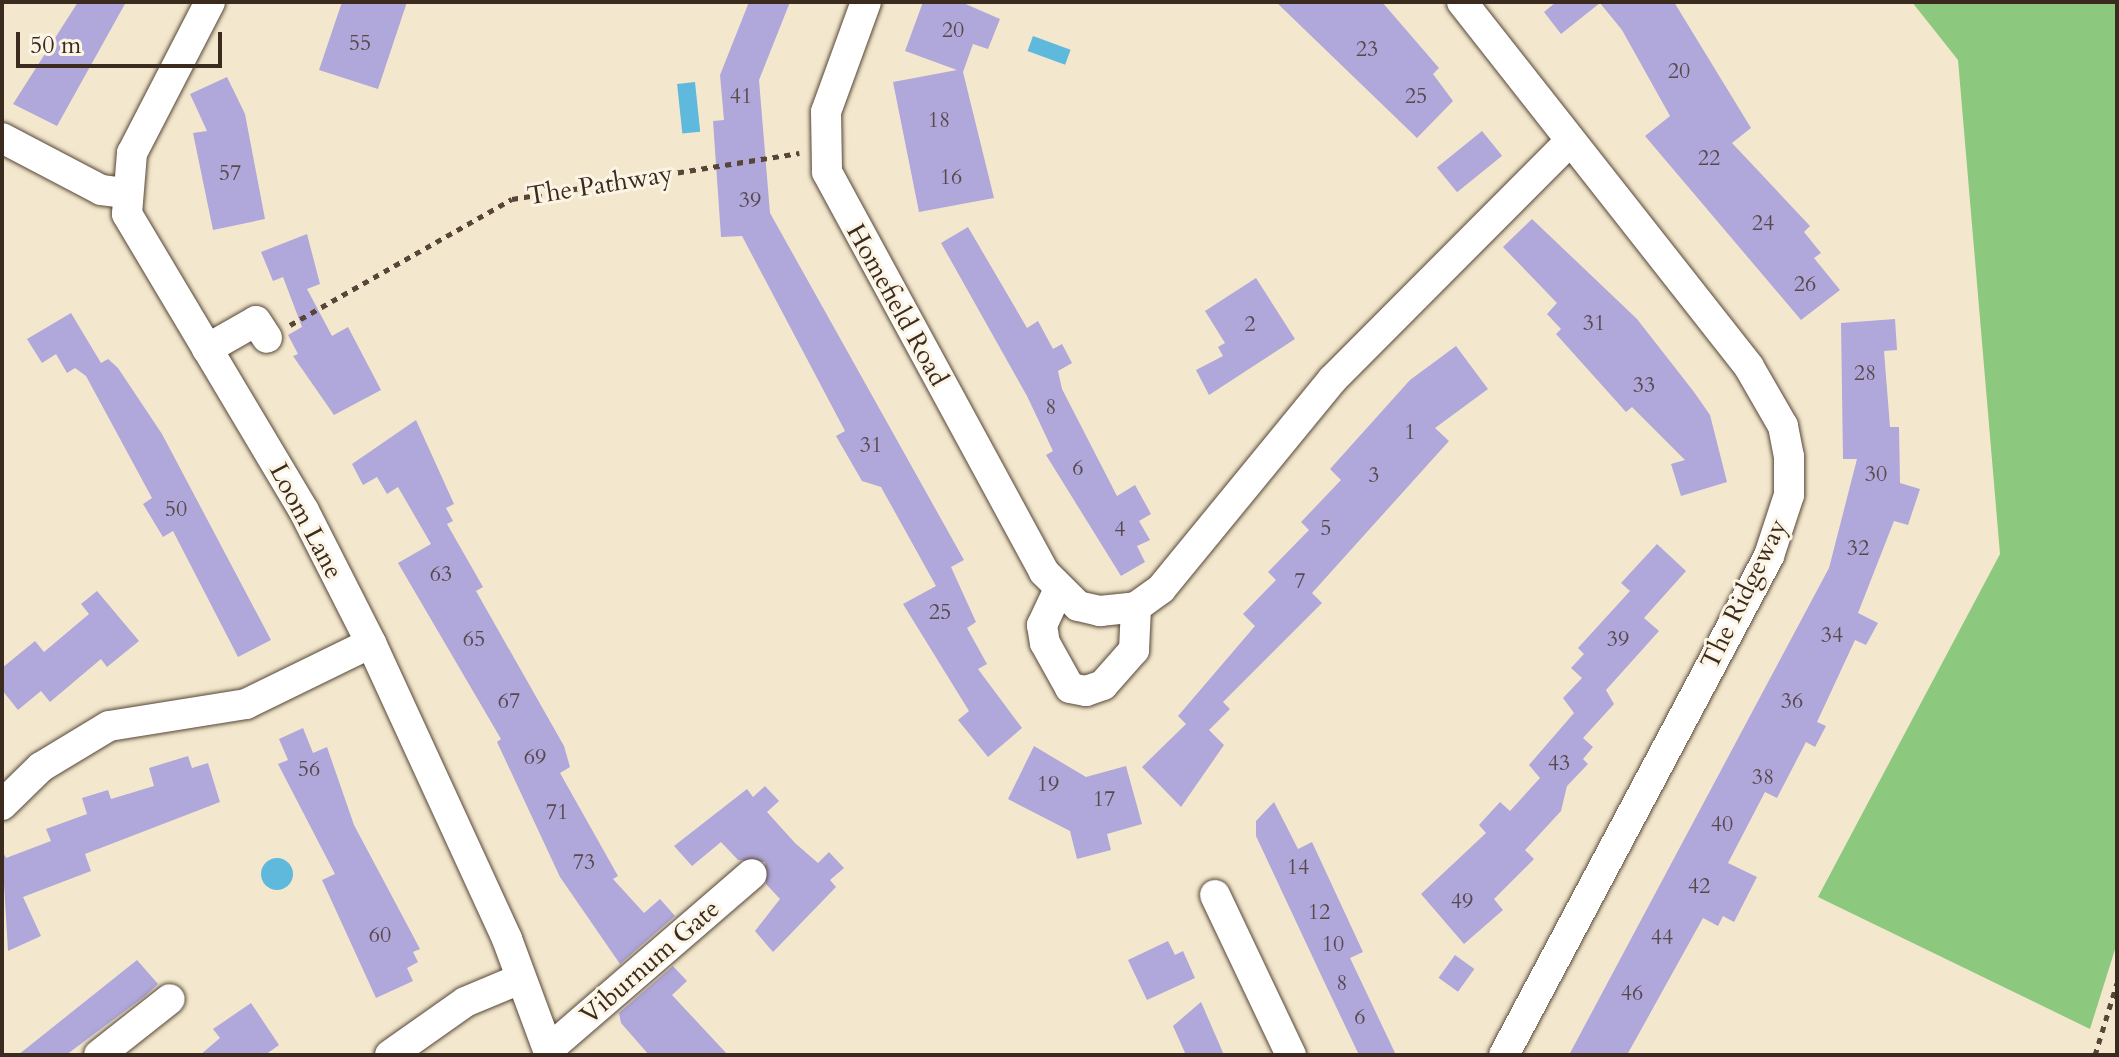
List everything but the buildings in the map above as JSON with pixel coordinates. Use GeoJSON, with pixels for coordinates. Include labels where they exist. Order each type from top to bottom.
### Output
{"type":"FeatureCollection","features":[{"type":"Feature","properties":{"kind":"street"},"geometry":{"type":"LineString","coordinates":[[2,138],[101,190],[124,193],[144,122],[210,2]]}},
{"type":"Feature","properties":{"kind":"street","name":"Homefield Road"},"geometry":{"type":"LineString","coordinates":[[866,2],[826,112],[823,149],[837,197],[1058,591]]}},
{"type":"Feature","properties":{"kind":"street","name":"The Ridgeway"},"geometry":{"type":"LineString","coordinates":[[1462,2],[1769,394],[1783,426],[1789,495],[1769,556],[1504,1055]]}},
{"type":"Feature","properties":{"kind":"street"},"geometry":{"type":"LineString","coordinates":[[1136,607],[1134,650],[1103,685],[1086,691],[1062,678],[1045,643],[1042,625],[1058,591],[1100,611],[1136,607],[1161,589],[1382,325],[1569,142]]}},
{"type":"Feature","properties":{"kind":"street","name":"Loom Lane"},"geometry":{"type":"LineString","coordinates":[[124,193],[150,261],[304,511],[371,643],[520,979],[549,1052]]}},
{"type":"Feature","properties":{"kind":"street"},"geometry":{"type":"LineString","coordinates":[[207,349],[256,321],[267,338]]}},
{"type":"Feature","properties":{"kind":"street"},"geometry":{"type":"LineString","coordinates":[[2,805],[41,767],[109,726],[246,704],[371,643]]}},
{"type":"Feature","properties":{"kind":"street","name":"Viburnum Gate"},"geometry":{"type":"LineString","coordinates":[[549,1052],[752,874]]}},
{"type":"Feature","properties":{"kind":"street"},"geometry":{"type":"LineString","coordinates":[[1215,895],[1291,1055]]}},
{"type":"Feature","properties":{"kind":"street"},"geometry":{"type":"LineString","coordinates":[[390,1055],[465,1002],[520,979]]}},
{"type":"Feature","properties":{"kind":"street"},"geometry":{"type":"LineString","coordinates":[[111,1051],[170,999]]}},
{"type":"Feature","properties":{"kind":"path","name":"The Pathway"},"geometry":{"type":"LineString","coordinates":[[267,338],[512,199],[823,149]]}},
{"type":"Feature","properties":{"kind":"path"},"geometry":{"type":"LineString","coordinates":[[2095,1055],[2117,983]]}},
{"type":"Feature","properties":{"kind":"green space"},"geometry":{"type":"Polygon","coordinates":[[[1912,2],[2117,2],[2117,943],[2090,1029],[1818,897],[2000,554],[1958,60],[1912,2]]]}},
{"type":"Feature","properties":{"kind":"water"},"geometry":{"type":"Polygon","coordinates":[[[1033,36],[1071,50],[1065,65],[1028,51],[1033,36]]]}},
{"type":"Feature","properties":{"kind":"water"},"geometry":{"type":"Polygon","coordinates":[[[695,82],[700,132],[682,134],[677,84],[695,82]]]}},
{"type":"Feature","properties":{"kind":"water"},"geometry":{"type":"Polygon","coordinates":[[[277,858],[289,862],[293,874],[289,886],[277,890],[265,886],[261,874],[265,862],[277,858]]]}}]}
